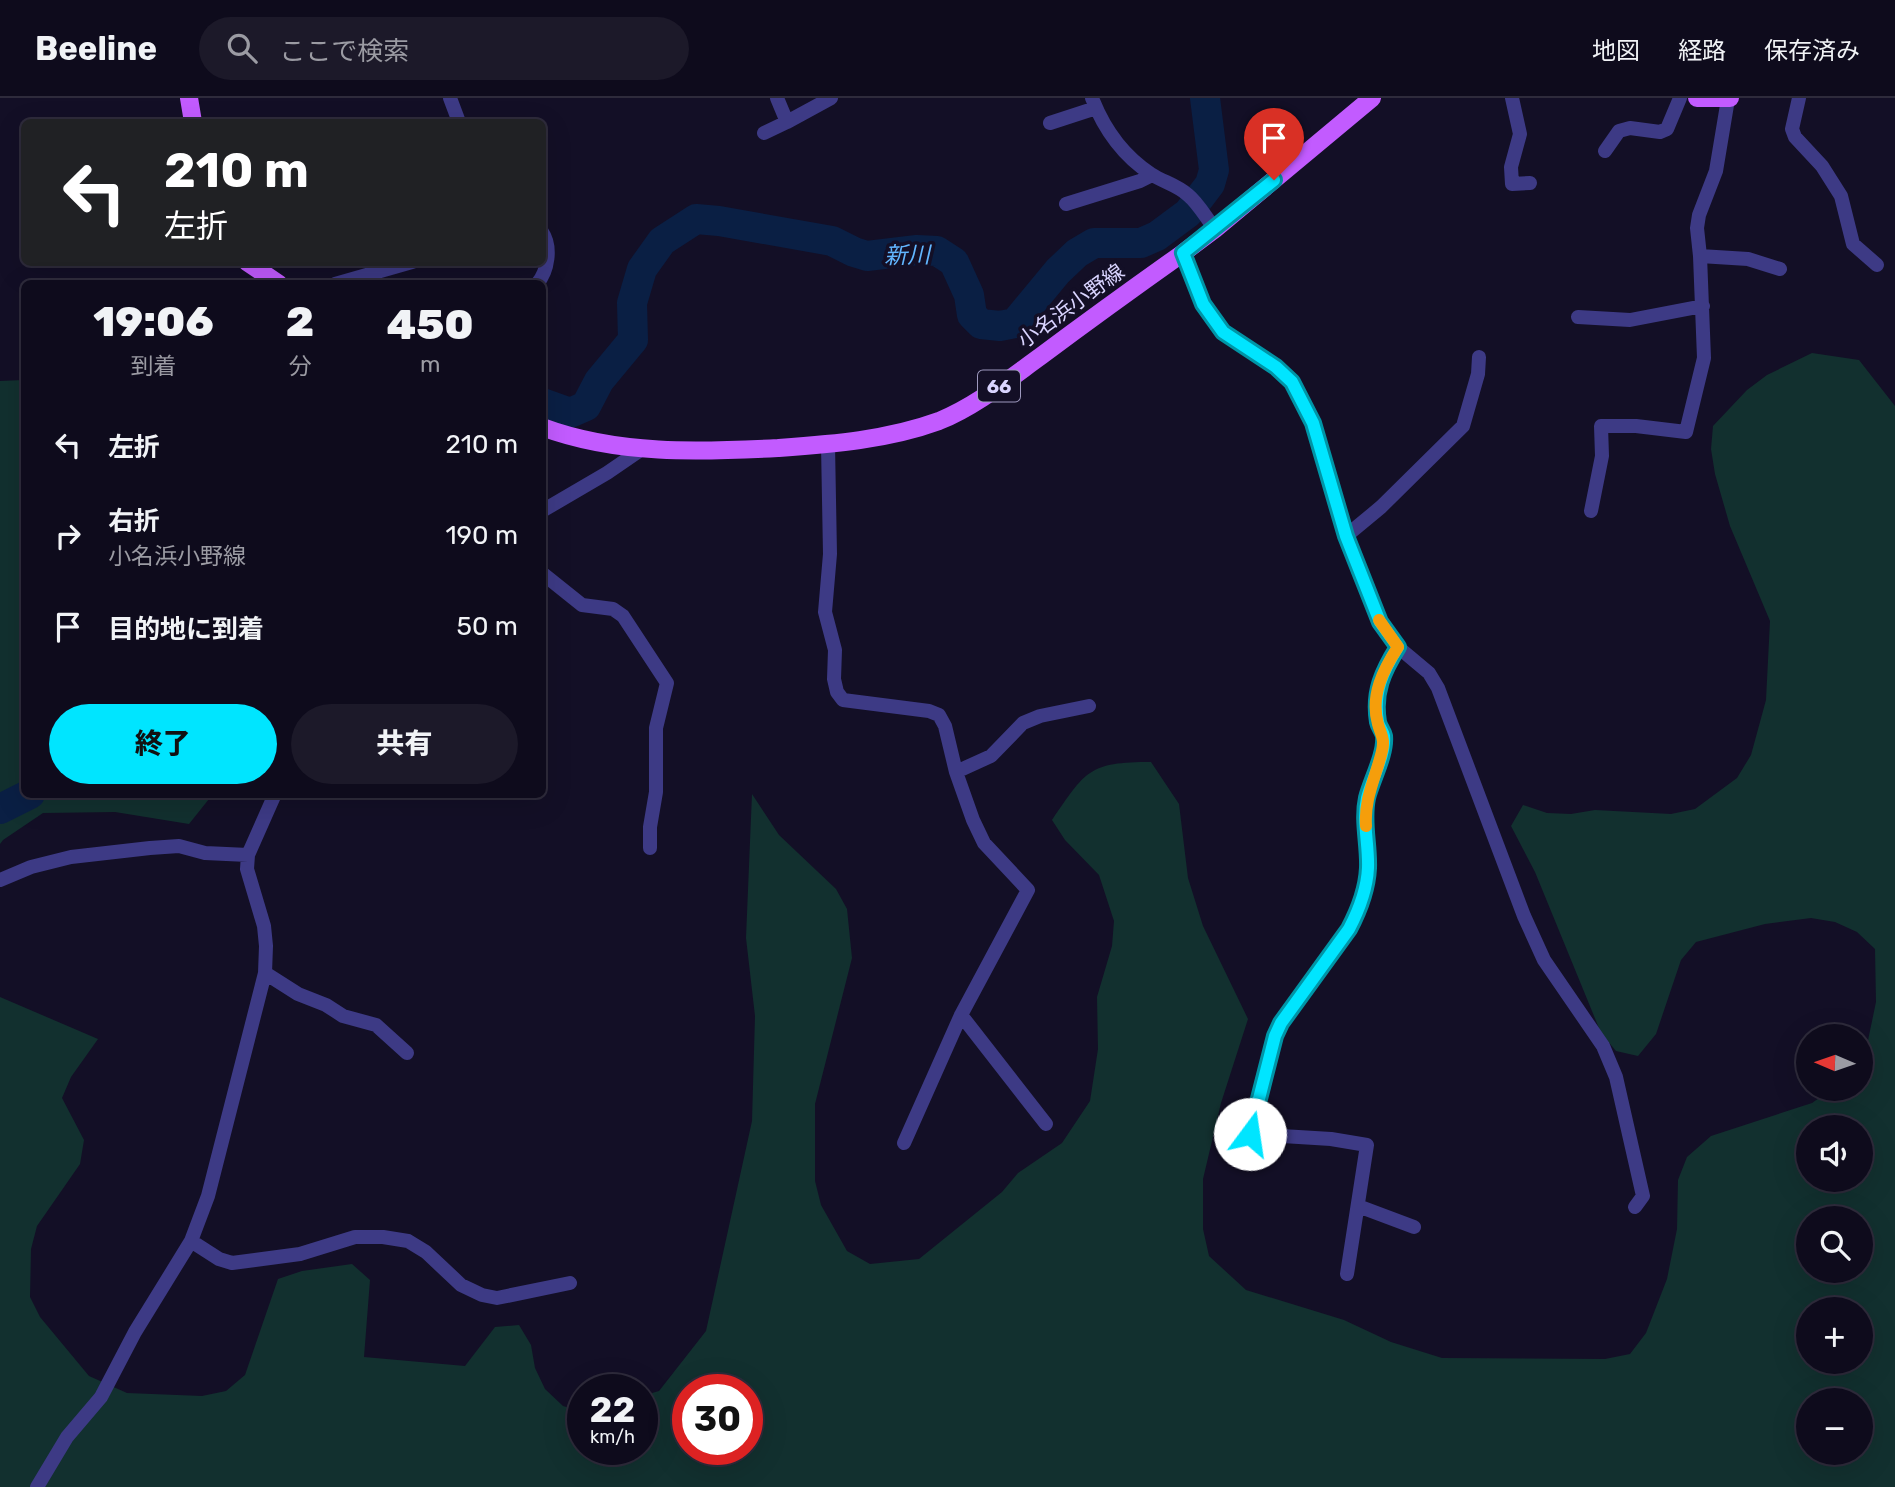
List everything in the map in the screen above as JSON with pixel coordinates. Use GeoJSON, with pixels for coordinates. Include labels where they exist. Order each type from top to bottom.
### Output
{"type":"FeatureCollection","features":[{"type":"Feature","properties":{"kind":"main road"},"geometry":{"type":"LineString","coordinates":[[189,98],[192,119]]}},
{"type":"Feature","properties":{"kind":"main road","name":"小名浜小野線"},"geometry":{"type":"LineString","coordinates":[[546,429],[574,439],[642,449],[732,450],[828,445],[888,436],[940,420],[985,396],[1183,253],[1211,224],[1373,98]]}},
{"type":"Feature","properties":{"kind":"main road"},"geometry":{"type":"LineString","coordinates":[[1698,98],[1729,98]]}},
{"type":"Feature","properties":{"kind":"main road"},"geometry":{"type":"LineString","coordinates":[[253,266],[273,280]]}},
{"type":"Feature","properties":{"kind":"street"},"geometry":{"type":"LineString","coordinates":[[450,98],[458,119]]}},
{"type":"Feature","properties":{"kind":"street"},"geometry":{"type":"LineString","coordinates":[[776,98],[787,122]]}},
{"type":"Feature","properties":{"kind":"street"},"geometry":{"type":"LineString","coordinates":[[764,133],[831,98]]}},
{"type":"Feature","properties":{"kind":"street"},"geometry":{"type":"LineString","coordinates":[[1512,98],[1520,134],[1511,167],[1512,184],[1530,183]]}},
{"type":"Feature","properties":{"kind":"street"},"geometry":{"type":"LineString","coordinates":[[1605,151],[1619,131],[1630,128],[1660,132],[1667,129],[1680,98]]}},
{"type":"Feature","properties":{"kind":"street"},"geometry":{"type":"LineString","coordinates":[[1591,511],[1602,456],[1601,426],[1636,426],[1686,432],[1704,358],[1699,215],[1716,172],[1729,98]]}},
{"type":"Feature","properties":{"kind":"street"},"geometry":{"type":"LineString","coordinates":[[1799,98],[1792,129],[1795,137],[1822,166],[1841,196],[1853,244],[1877,265]]}},
{"type":"Feature","properties":{"kind":"street"},"geometry":{"type":"LineString","coordinates":[[1050,123],[1094,103],[1108,131],[1126,155],[1152,175],[1181,189],[1211,224]]}},
{"type":"Feature","properties":{"kind":"street"},"geometry":{"type":"LineString","coordinates":[[1066,204],[1152,175]]}},
{"type":"Feature","properties":{"kind":"street"},"geometry":{"type":"LineString","coordinates":[[539,280],[547,266],[546,238]]}},
{"type":"Feature","properties":{"kind":"street"},"geometry":{"type":"LineString","coordinates":[[1183,253],[1203,304],[1223,332],[1276,367],[1292,382],[1313,423],[1346,536],[1380,622],[1398,647],[1429,673],[1438,688],[1524,916],[1544,960],[1603,1046],[1616,1077],[1643,1196],[1635,1207]]}},
{"type":"Feature","properties":{"kind":"street"},"geometry":{"type":"LineString","coordinates":[[1700,256],[1748,259],[1780,269]]}},
{"type":"Feature","properties":{"kind":"street"},"geometry":{"type":"LineString","coordinates":[[349,280],[397,266]]}},
{"type":"Feature","properties":{"kind":"street"},"geometry":{"type":"LineString","coordinates":[[1578,317],[1630,320],[1703,306]]}},
{"type":"Feature","properties":{"kind":"street"},"geometry":{"type":"LineString","coordinates":[[1346,536],[1381,507],[1463,426],[1478,374],[1479,357]]}},
{"type":"Feature","properties":{"kind":"street"},"geometry":{"type":"LineString","coordinates":[[828,445],[830,554],[825,612],[835,650],[834,679],[837,692],[843,700],[929,711],[939,715],[945,726],[973,820],[984,843],[1028,890],[961,1015],[904,1143]]}},
{"type":"Feature","properties":{"kind":"street"},"geometry":{"type":"LineString","coordinates":[[546,509],[642,449]]}},
{"type":"Feature","properties":{"kind":"street"},"geometry":{"type":"LineString","coordinates":[[546,576],[582,605],[613,609],[623,616],[667,683],[656,728],[656,792],[650,827],[650,848]]}},
{"type":"Feature","properties":{"kind":"street"},"geometry":{"type":"LineString","coordinates":[[1347,1275],[1367,1145],[1331,1139],[1250,1134],[1275,1036],[1281,1023],[1349,929],[1367,884],[1367,799],[1384,736],[1378,726],[1378,684],[1398,647]]}},
{"type":"Feature","properties":{"kind":"street"},"geometry":{"type":"LineString","coordinates":[[957,772],[992,755],[1024,723],[1040,716],[1089,706]]}},
{"type":"Feature","properties":{"kind":"street"},"geometry":{"type":"LineString","coordinates":[[37,1487],[67,1437],[101,1397],[135,1332],[191,1241],[208,1196],[265,973],[264,926],[247,869],[248,855],[273,798]]}},
{"type":"Feature","properties":{"kind":"street"},"geometry":{"type":"LineString","coordinates":[[0,880],[31,867],[71,856],[150,848],[179,846],[205,853],[248,855]]}},
{"type":"Feature","properties":{"kind":"street"},"geometry":{"type":"LineString","coordinates":[[265,973],[298,994],[326,1005],[343,1016],[376,1026],[407,1053]]}},
{"type":"Feature","properties":{"kind":"street"},"geometry":{"type":"LineString","coordinates":[[961,1015],[1046,1124]]}},
{"type":"Feature","properties":{"kind":"street"},"geometry":{"type":"LineString","coordinates":[[1357,1206],[1414,1227]]}},
{"type":"Feature","properties":{"kind":"street"},"geometry":{"type":"LineString","coordinates":[[191,1241],[219,1259],[232,1263],[300,1254],[355,1237],[383,1237],[408,1241],[426,1252],[461,1285],[482,1295],[497,1298],[570,1283]]}},
{"type":"Feature","properties":{"kind":"green space"},"geometry":{"type":"Polygon","coordinates":[[[1812,353],[1859,360],[1895,406],[1895,1487],[0,1487],[0,997],[98,1039],[71,1077],[62,1098],[84,1140],[80,1164],[37,1226],[31,1249],[30,1297],[40,1317],[89,1376],[127,1393],[202,1396],[226,1391],[245,1375],[278,1279],[302,1271],[352,1264],[370,1280],[364,1357],[465,1366],[495,1327],[519,1325],[531,1345],[535,1368],[545,1389],[567,1407],[567,1465],[658,1465],[658,1391],[672,1374],[672,1465],[763,1465],[763,1374],[672,1374],[706,1331],[752,1121],[755,1016],[746,938],[752,794],[779,835],[836,889],[847,909],[852,958],[815,1104],[815,1181],[821,1205],[847,1251],[870,1264],[919,1259],[1002,1192],[1018,1173],[1062,1143],[1090,1101],[1098,1049],[1097,997],[1112,946],[1114,921],[1099,875],[1065,840],[1052,820],[1073,790],[1091,773],[1101,767],[1130,762],[1151,762],[1179,804],[1188,878],[1203,926],[1248,1019],[1221,1103],[1203,1179],[1203,1229],[1209,1256],[1246,1290],[1344,1320],[1391,1342],[1442,1358],[1605,1359],[1630,1354],[1646,1333],[1667,1279],[1677,1229],[1678,1180],[1687,1157],[1711,1136],[1815,1101],[1873,1101],[1871,1024],[1876,1002],[1875,949],[1857,932],[1835,922],[1811,918],[1765,924],[1696,942],[1681,960],[1656,1034],[1638,1056],[1616,1051],[1601,1033],[1535,872],[1511,826],[1523,805],[1547,813],[1571,814],[1595,810],[1671,814],[1695,809],[1737,778],[1751,755],[1766,700],[1770,621],[1730,526],[1715,474],[1711,449],[1713,426],[1747,390],[1767,375],[1812,353]]]}},
{"type":"Feature","properties":{"kind":"green space"},"geometry":{"type":"Polygon","coordinates":[[[21,380],[21,798],[208,798],[189,824],[115,812],[43,813],[0,844],[0,381],[21,380]]]}},
{"type":"Feature","properties":{"kind":"waterway","name":"新川"},"geometry":{"type":"LineString","coordinates":[[546,404],[570,413],[586,406],[599,381],[633,340],[632,303],[642,269],[662,241],[696,219],[832,241],[867,256],[917,250],[937,251],[954,262],[969,295],[972,315],[981,324],[1000,326],[1015,323],[1058,271],[1077,253],[1094,243],[1141,243],[1157,236],[1188,213],[1210,184],[1214,170],[1205,98]]}},
{"type":"Feature","properties":{"kind":"waterway","name":"新川"},"geometry":{"type":"LineString","coordinates":[[0,809],[22,798]]}},
{"type":"Feature","properties":{"kind":"slow traffic"},"geometry":{"type":"LineString","coordinates":[[1366,826],[1367,799],[1384,736],[1378,726],[1378,684],[1398,647],[1379,620]]}},
{"type":"Feature","properties":{"kind":"route"},"geometry":{"type":"LineString","coordinates":[[1250,1134],[1275,1036],[1281,1023],[1349,929],[1367,884],[1367,799],[1384,736],[1378,726],[1378,684],[1398,647],[1380,622],[1346,536],[1313,423],[1292,382],[1276,367],[1223,332],[1211,319],[1183,253],[1274,180]]}}]}
